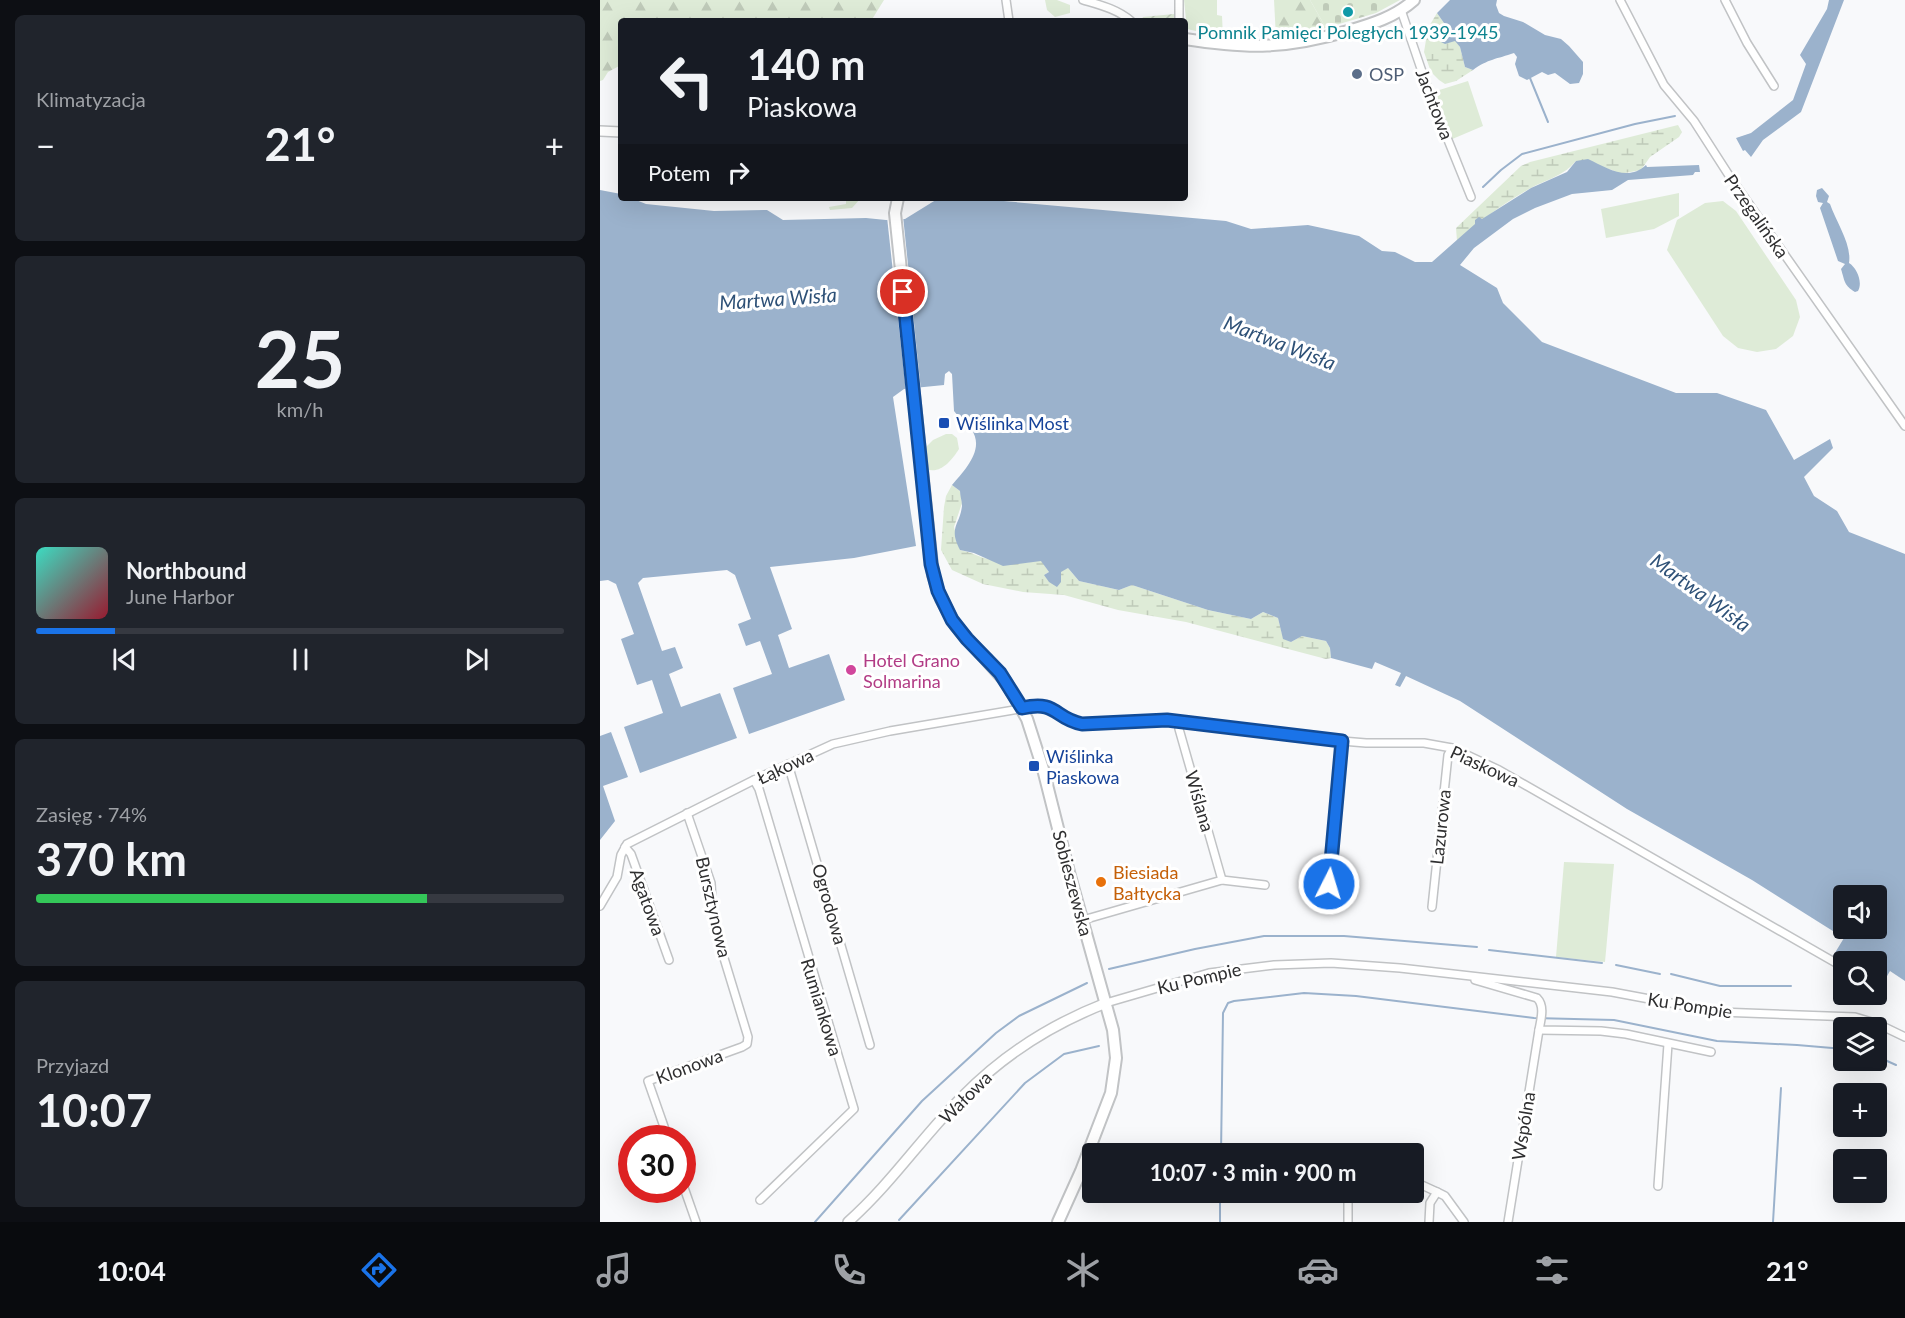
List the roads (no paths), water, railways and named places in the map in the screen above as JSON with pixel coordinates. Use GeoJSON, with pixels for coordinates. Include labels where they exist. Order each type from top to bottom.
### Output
{"type":"FeatureCollection","features":[{"type":"Feature","properties":{"kind":"main road"},"geometry":{"type":"LineString","coordinates":[[1188,39],[1234,46],[1290,45],[1366,26],[1401,10],[1414,0]]}},
{"type":"Feature","properties":{"kind":"main road"},"geometry":{"type":"LineString","coordinates":[[890,201],[896,214]]}},
{"type":"Feature","properties":{"kind":"main road"},"geometry":{"type":"LineString","coordinates":[[896,214],[898,201]]}},
{"type":"Feature","properties":{"kind":"main road","name":"Sobieszewska"},"geometry":{"type":"LineString","coordinates":[[896,214],[931,564],[938,591],[952,620],[1000,673],[1022,708],[1041,759],[1116,1045],[1114,1080],[1107,1107],[1058,1222]]}},
{"type":"Feature","properties":{"kind":"street"},"geometry":{"type":"LineString","coordinates":[[1006,0],[1009,18]]}},
{"type":"Feature","properties":{"kind":"street"},"geometry":{"type":"LineString","coordinates":[[1083,0],[1110,9],[1126,18]]}},
{"type":"Feature","properties":{"kind":"street"},"geometry":{"type":"LineString","coordinates":[[1179,0],[1179,18]]}},
{"type":"Feature","properties":{"kind":"street","name":"Przegalińska"},"geometry":{"type":"LineString","coordinates":[[1620,0],[1664,85],[1694,121],[1729,176],[1905,426]]}},
{"type":"Feature","properties":{"kind":"street"},"geometry":{"type":"LineString","coordinates":[[1725,0],[1747,43],[1774,86]]}},
{"type":"Feature","properties":{"kind":"street","name":"Jachtowa"},"geometry":{"type":"LineString","coordinates":[[1401,10],[1431,98],[1471,197]]}},
{"type":"Feature","properties":{"kind":"street"},"geometry":{"type":"LineString","coordinates":[[600,131],[618,132]]}},
{"type":"Feature","properties":{"kind":"street","name":"Piaskowa"},"geometry":{"type":"LineString","coordinates":[[1022,708],[1048,706],[1071,721],[1082,724],[1161,720],[1342,741],[1424,743],[1452,748],[1541,793],[1833,961]]}},
{"type":"Feature","properties":{"kind":"street","name":"Łąkowa"},"geometry":{"type":"LineString","coordinates":[[625,846],[754,780],[833,744],[1022,708]]}},
{"type":"Feature","properties":{"kind":"street","name":"Wiślana"},"geometry":{"type":"LineString","coordinates":[[1180,722],[1179,729],[1222,879]]}},
{"type":"Feature","properties":{"kind":"street"},"geometry":{"type":"LineString","coordinates":[[1329,884],[1342,741]]}},
{"type":"Feature","properties":{"kind":"street","name":"Lazurowa"},"geometry":{"type":"LineString","coordinates":[[1432,908],[1448,755],[1452,748]]}},
{"type":"Feature","properties":{"kind":"street","name":"Ogrodowa"},"geometry":{"type":"LineString","coordinates":[[788,764],[870,1045]]}},
{"type":"Feature","properties":{"kind":"street","name":"Rumiankowa"},"geometry":{"type":"LineString","coordinates":[[754,780],[759,789],[854,1109],[760,1200]]}},
{"type":"Feature","properties":{"kind":"street","name":"Bursztynowa"},"geometry":{"type":"LineString","coordinates":[[687,813],[711,883],[714,922],[748,1037]]}},
{"type":"Feature","properties":{"kind":"street"},"geometry":{"type":"LineString","coordinates":[[600,906],[617,877],[625,846]]}},
{"type":"Feature","properties":{"kind":"street","name":"Agatowa"},"geometry":{"type":"LineString","coordinates":[[625,846],[631,854],[669,960]]}},
{"type":"Feature","properties":{"kind":"street"},"geometry":{"type":"LineString","coordinates":[[1083,920],[1222,879],[1265,885]]}},
{"type":"Feature","properties":{"kind":"street","name":"Ku Pompie"},"geometry":{"type":"LineString","coordinates":[[1106,1002],[1209,973],[1274,965],[1331,963],[1612,992],[1719,1012],[1855,1017],[1878,1024],[1905,1037]]}},
{"type":"Feature","properties":{"kind":"street","name":"Ku Pompie"},"geometry":{"type":"LineString","coordinates":[[1472,976],[1473,980],[1537,998],[1542,1011],[1540,1028]]}},
{"type":"Feature","properties":{"kind":"street","name":"Wałowa"},"geometry":{"type":"LineString","coordinates":[[848,1222],[885,1186],[945,1116],[982,1079],[1048,1029],[1106,1002]]}},
{"type":"Feature","properties":{"kind":"street"},"geometry":{"type":"LineString","coordinates":[[1540,1028],[1609,1032],[1711,1052]]}},
{"type":"Feature","properties":{"kind":"street","name":"Wspólna"},"geometry":{"type":"LineString","coordinates":[[1508,1222],[1540,1028]]}},
{"type":"Feature","properties":{"kind":"street","name":"Klonowa"},"geometry":{"type":"LineString","coordinates":[[663,1125],[648,1081],[742,1047],[747,1044],[748,1037]]}},
{"type":"Feature","properties":{"kind":"street"},"geometry":{"type":"LineString","coordinates":[[1658,1186],[1668,1044]]}},
{"type":"Feature","properties":{"kind":"street"},"geometry":{"type":"LineString","coordinates":[[1424,1186],[1445,1196],[1464,1222]]}},
{"type":"Feature","properties":{"kind":"street"},"geometry":{"type":"LineString","coordinates":[[1429,1222],[1430,1203],[1437,1192]]}},
{"type":"Feature","properties":{"kind":"street"},"geometry":{"type":"LineString","coordinates":[[689,1203],[696,1222]]}},
{"type":"Feature","properties":{"kind":"street"},"geometry":{"type":"LineString","coordinates":[[1348,1203],[1348,1222]]}},
{"type":"Feature","properties":{"kind":"water"},"geometry":{"type":"Polygon","coordinates":[[[1450,0],[1497,0],[1499,13],[1523,22],[1545,35],[1561,39],[1583,62],[1583,74],[1579,83],[1570,84],[1555,73],[1548,75],[1542,72],[1527,80],[1519,76],[1515,64],[1517,57],[1514,53],[1488,61],[1473,70],[1465,67],[1460,47],[1455,41],[1445,44],[1441,42],[1444,23],[1437,13],[1450,0]]]}},
{"type":"Feature","properties":{"kind":"water"},"geometry":{"type":"Polygon","coordinates":[[[1829,0],[1844,0],[1801,112],[1763,140],[1751,157],[1745,150],[1743,151],[1736,138],[1751,133],[1793,100],[1806,64],[1800,55],[1827,9],[1829,0]]]}},
{"type":"Feature","properties":{"kind":"water","name":"Martwa Wisła"},"geometry":{"type":"Polygon","coordinates":[[[1588,159],[1617,172],[1625,173],[1639,170],[1646,165],[1647,167],[1699,165],[1700,172],[1695,172],[1693,175],[1628,180],[1612,190],[1572,194],[1535,208],[1513,219],[1474,248],[1460,265],[1497,288],[1503,303],[1542,342],[1676,393],[1717,393],[1766,410],[1794,460],[1830,439],[1833,448],[1804,477],[1814,496],[1837,511],[1849,532],[1905,554],[1905,981],[1890,971],[1887,976],[1887,951],[1836,951],[1843,939],[1887,939],[1887,885],[1833,885],[1833,931],[1752,880],[1627,809],[1460,701],[1406,676],[1400,687],[1395,685],[1401,673],[1375,662],[1372,669],[1331,658],[1330,648],[1326,641],[1302,636],[1291,642],[1283,639],[1278,618],[1263,612],[1251,619],[1208,610],[1132,585],[1119,590],[1079,581],[1068,568],[1061,572],[1061,582],[1057,587],[1044,575],[1049,572],[1041,561],[1003,566],[974,553],[960,550],[955,531],[962,502],[960,491],[952,485],[972,459],[976,444],[971,429],[954,411],[952,374],[949,371],[945,374],[944,385],[904,389],[893,397],[916,546],[854,558],[770,567],[792,629],[778,635],[789,668],[829,654],[845,700],[749,734],[733,688],[772,674],[760,641],[746,646],[738,624],[751,619],[735,575],[727,570],[643,578],[638,583],[662,651],[675,647],[683,668],[669,674],[681,707],[720,693],[737,738],[640,773],[624,727],[663,713],[652,680],[637,685],[621,639],[634,634],[616,584],[608,580],[600,581],[600,190],[618,193],[618,201],[638,201],[646,204],[714,211],[767,210],[783,220],[905,219],[934,201],[1003,201],[1226,221],[1251,229],[1308,225],[1359,236],[1382,251],[1395,252],[1415,262],[1432,262],[1475,224],[1475,220],[1479,217],[1482,219],[1531,188],[1567,172],[1576,161],[1588,159]]]}},
{"type":"Feature","properties":{"kind":"water"},"geometry":{"type":"Polygon","coordinates":[[[1822,188],[1829,196],[1827,202],[1830,204],[1846,241],[1849,263],[1858,276],[1860,284],[1858,291],[1855,292],[1844,280],[1841,269],[1845,264],[1838,261],[1820,208],[1823,203],[1818,202],[1816,196],[1817,190],[1822,188]]]}},
{"type":"Feature","properties":{"kind":"water"},"geometry":{"type":"Polygon","coordinates":[[[611,732],[628,777],[603,786],[615,821],[600,840],[600,736],[611,732]]]}},
{"type":"Feature","properties":{"kind":"waterway"},"geometry":{"type":"LineString","coordinates":[[1530,78],[1548,122]]}},
{"type":"Feature","properties":{"kind":"waterway"},"geometry":{"type":"LineString","coordinates":[[1483,187],[1522,154],[1635,124],[1675,116]]}},
{"type":"Feature","properties":{"kind":"waterway"},"geometry":{"type":"LineString","coordinates":[[1109,969],[1264,936],[1344,936],[1477,947]]}},
{"type":"Feature","properties":{"kind":"waterway"},"geometry":{"type":"LineString","coordinates":[[1489,950],[1602,963]]}},
{"type":"Feature","properties":{"kind":"waterway"},"geometry":{"type":"LineString","coordinates":[[1616,965],[1660,974]]}},
{"type":"Feature","properties":{"kind":"waterway"},"geometry":{"type":"LineString","coordinates":[[1671,974],[1720,986],[1791,986]]}},
{"type":"Feature","properties":{"kind":"waterway"},"geometry":{"type":"LineString","coordinates":[[815,1222],[922,1101],[996,1033],[1019,1016],[1087,983]]}},
{"type":"Feature","properties":{"kind":"waterway"},"geometry":{"type":"LineString","coordinates":[[1221,1143],[1223,1013],[1228,1003],[1234,1001],[1304,993],[1356,996],[1534,1018],[1614,1020],[1717,1041],[1833,1048]]}},
{"type":"Feature","properties":{"kind":"waterway"},"geometry":{"type":"LineString","coordinates":[[899,1220],[1025,1083],[1064,1054],[1099,1046]]}},
{"type":"Feature","properties":{"kind":"waterway"},"geometry":{"type":"LineString","coordinates":[[1887,1061],[1896,1065]]}},
{"type":"Feature","properties":{"kind":"waterway"},"geometry":{"type":"LineString","coordinates":[[1773,1222],[1781,1088]]}},
{"type":"Feature","properties":{"kind":"waterway"},"geometry":{"type":"LineString","coordinates":[[1220,1203],[1220,1222]]}},
{"type":"Feature","properties":{"kind":"place","name":"Pomnik Pamięci Poległych 1939-1945"},"geometry":{"type":"Point","coordinates":[1348,12]}},
{"type":"Feature","properties":{"kind":"place","name":"OSP"},"geometry":{"type":"Point","coordinates":[1357,74]}},
{"type":"Feature","properties":{"kind":"place","name":"Wiślinka Most"},"geometry":{"type":"Point","coordinates":[944,423]}},
{"type":"Feature","properties":{"kind":"place","name":"Hotel Grano Solmarina"},"geometry":{"type":"Point","coordinates":[851,670]}},
{"type":"Feature","properties":{"kind":"place","name":"Wiślinka Piaskowa"},"geometry":{"type":"Point","coordinates":[1034,766]}},
{"type":"Feature","properties":{"kind":"place","name":"Biesiada Bałtycka"},"geometry":{"type":"Point","coordinates":[1101,882]}}]}
